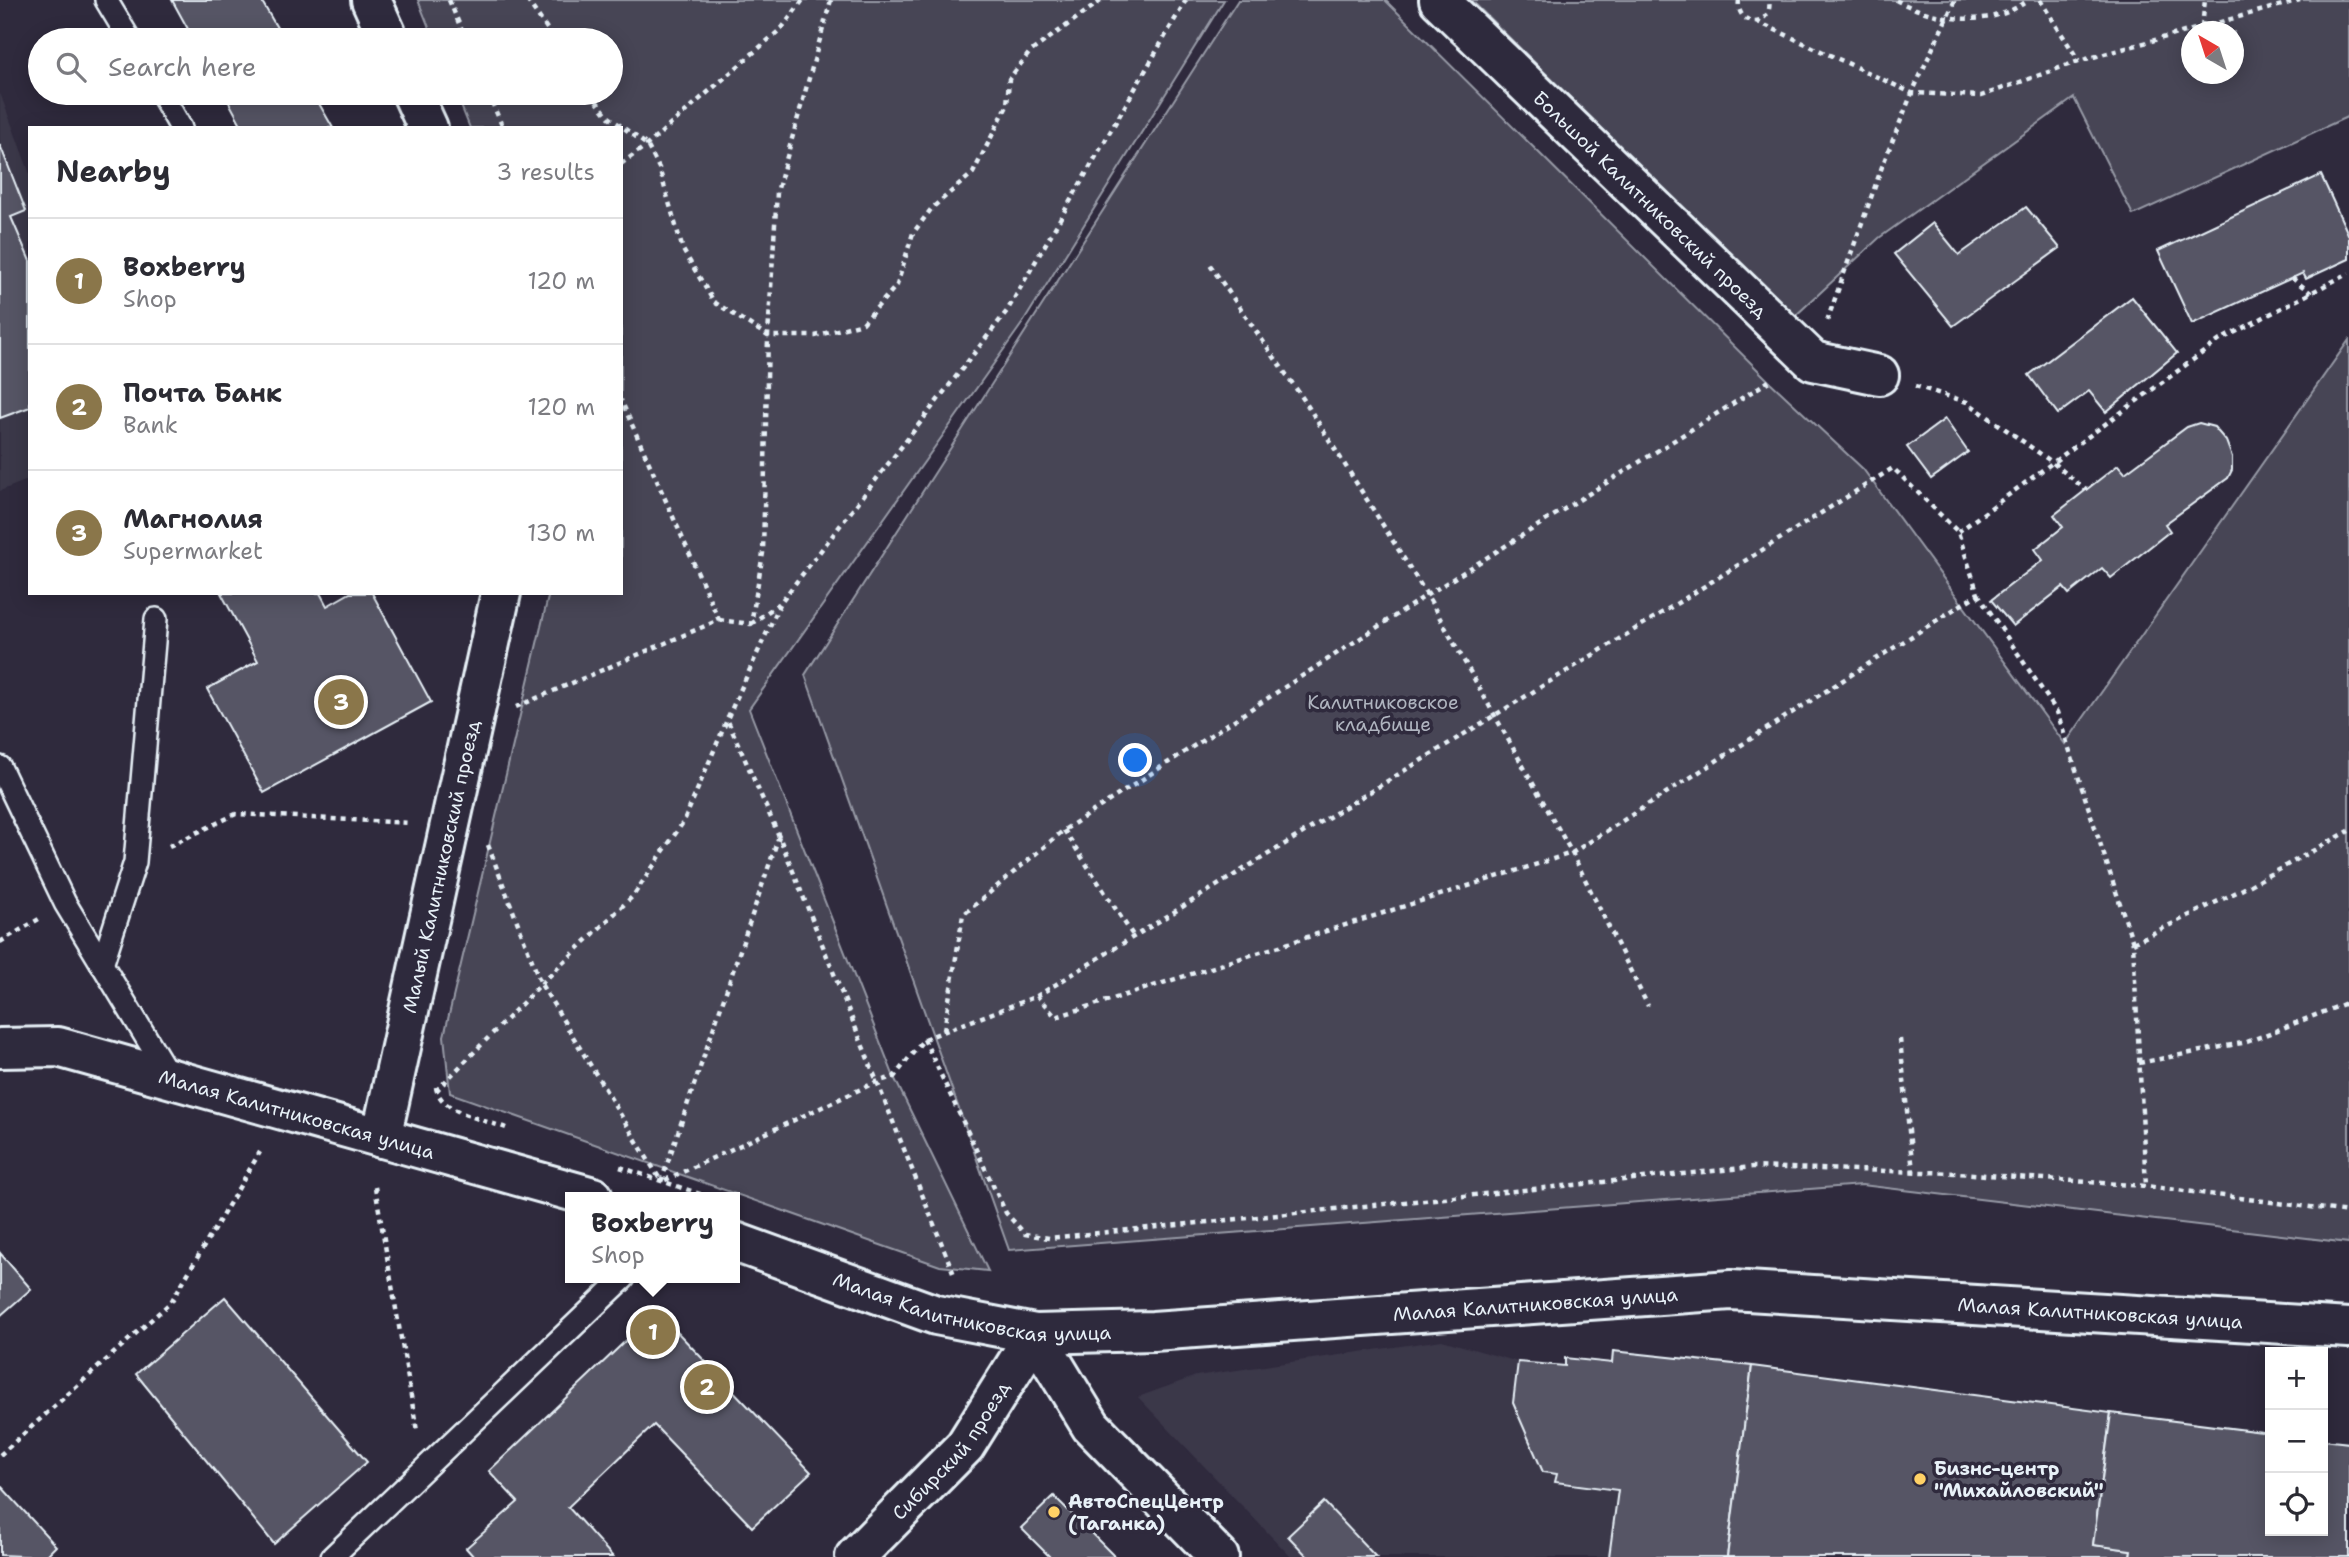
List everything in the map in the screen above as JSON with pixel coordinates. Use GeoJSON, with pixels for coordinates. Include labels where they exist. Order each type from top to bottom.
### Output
{"type":"FeatureCollection","features":[{"type":"Feature","properties":{"kind":"street"},"geometry":{"type":"LineString","coordinates":[[371,0],[384,28]]}},
{"type":"Feature","properties":{"kind":"street","name":"Большой Калитниковский проезд"},"geometry":{"type":"LineString","coordinates":[[1439,0],[1813,362]]}},
{"type":"Feature","properties":{"kind":"street"},"geometry":{"type":"LineString","coordinates":[[417,105],[427,126]]}},
{"type":"Feature","properties":{"kind":"street"},"geometry":{"type":"LineString","coordinates":[[1813,362],[1879,375]]}},
{"type":"Feature","properties":{"kind":"street","name":"Малый Калитниковский проезд"},"geometry":{"type":"LineString","coordinates":[[381,1138],[501,595]]}},
{"type":"Feature","properties":{"kind":"street","name":"Малая Калитниковская улица"},"geometry":{"type":"LineString","coordinates":[[0,1048],[58,1047],[575,1192]]}},
{"type":"Feature","properties":{"kind":"street","name":"Малая Калитниковская улица"},"geometry":{"type":"LineString","coordinates":[[740,1244],[936,1315],[1035,1335],[1153,1331],[1731,1290],[2349,1328]]}},
{"type":"Feature","properties":{"kind":"street"},"geometry":{"type":"LineString","coordinates":[[1035,1335],[1091,1426],[1220,1557]]}},
{"type":"Feature","properties":{"kind":"street","name":"Сибирский проезд"},"geometry":{"type":"LineString","coordinates":[[855,1557],[965,1446],[1035,1335]]}},
{"type":"Feature","properties":{"kind":"lane"},"geometry":{"type":"LineString","coordinates":[[106,0],[123,28]]}},
{"type":"Feature","properties":{"kind":"lane"},"geometry":{"type":"LineString","coordinates":[[168,105],[180,126]]}},
{"type":"Feature","properties":{"kind":"lane"},"geometry":{"type":"LineString","coordinates":[[102,965],[135,862],[156,619]]}},
{"type":"Feature","properties":{"kind":"lane"},"geometry":{"type":"LineString","coordinates":[[0,767],[65,903],[171,1079]]}},
{"type":"Feature","properties":{"kind":"lane"},"geometry":{"type":"LineString","coordinates":[[332,1557],[619,1283]]}},
{"type":"Feature","properties":{"kind":"path"},"geometry":{"type":"LineString","coordinates":[[449,0],[461,28]]}},
{"type":"Feature","properties":{"kind":"path"},"geometry":{"type":"LineString","coordinates":[[527,0],[547,28]]}},
{"type":"Feature","properties":{"kind":"path"},"geometry":{"type":"LineString","coordinates":[[623,163],[647,145],[782,28],[803,0]]}},
{"type":"Feature","properties":{"kind":"path"},"geometry":{"type":"LineString","coordinates":[[751,624],[763,553],[768,336],[777,192],[831,0]]}},
{"type":"Feature","properties":{"kind":"path"},"geometry":{"type":"LineString","coordinates":[[623,127],[647,145],[659,168],[683,250],[714,302],[768,336],[815,336],[863,323],[897,285],[913,233],[932,208],[973,173],[1007,106],[1009,79],[1030,52],[1102,0]]}},
{"type":"Feature","properties":{"kind":"path"},"geometry":{"type":"LineString","coordinates":[[436,1091],[541,984],[633,896],[684,821],[780,603],[1007,311],[1186,0]]}},
{"type":"Feature","properties":{"kind":"path"},"geometry":{"type":"LineString","coordinates":[[1739,0],[1739,11],[1751,21],[1912,93],[1981,96],[2079,61],[2181,33]]}},
{"type":"Feature","properties":{"kind":"path"},"geometry":{"type":"LineString","coordinates":[[1756,21],[1768,14],[1769,0]]}},
{"type":"Feature","properties":{"kind":"path"},"geometry":{"type":"LineString","coordinates":[[1896,0],[1911,8],[1946,16],[1986,19],[2028,0]]}},
{"type":"Feature","properties":{"kind":"path"},"geometry":{"type":"LineString","coordinates":[[1813,362],[1883,164],[1955,0]]}},
{"type":"Feature","properties":{"kind":"path"},"geometry":{"type":"LineString","coordinates":[[2040,0],[2079,61]]}},
{"type":"Feature","properties":{"kind":"path"},"geometry":{"type":"LineString","coordinates":[[2203,21],[2205,0]]}},
{"type":"Feature","properties":{"kind":"path"},"geometry":{"type":"LineString","coordinates":[[2224,21],[2300,0]]}},
{"type":"Feature","properties":{"kind":"path"},"geometry":{"type":"LineString","coordinates":[[493,105],[502,126]]}},
{"type":"Feature","properties":{"kind":"path"},"geometry":{"type":"LineString","coordinates":[[600,105],[621,126]]}},
{"type":"Feature","properties":{"kind":"path"},"geometry":{"type":"LineString","coordinates":[[1210,265],[1304,401],[1427,595],[1572,853],[1648,1006]]}},
{"type":"Feature","properties":{"kind":"path"},"geometry":{"type":"LineString","coordinates":[[1958,532],[2220,340],[2347,274],[2349,284]]}},
{"type":"Feature","properties":{"kind":"path"},"geometry":{"type":"LineString","coordinates":[[2292,278],[2311,293]]}},
{"type":"Feature","properties":{"kind":"path"},"geometry":{"type":"LineString","coordinates":[[1879,375],[1967,402],[2052,462],[2085,490]]}},
{"type":"Feature","properties":{"kind":"path"},"geometry":{"type":"LineString","coordinates":[[944,1031],[963,915],[1065,830],[1427,595],[1769,381]]}},
{"type":"Feature","properties":{"kind":"path"},"geometry":{"type":"LineString","coordinates":[[623,404],[719,620]]}},
{"type":"Feature","properties":{"kind":"path"},"geometry":{"type":"LineString","coordinates":[[661,1182],[894,1077],[924,1039],[1037,996],[1495,716],[1893,468],[1958,532],[1978,594],[2057,712],[2133,943],[2146,1186]]}},
{"type":"Feature","properties":{"kind":"path"},"geometry":{"type":"LineString","coordinates":[[1037,996],[1056,1017],[1572,853],[1978,594]]}},
{"type":"Feature","properties":{"kind":"path"},"geometry":{"type":"LineString","coordinates":[[516,695],[513,708],[719,620],[751,624],[780,603]]}},
{"type":"Feature","properties":{"kind":"path"},"geometry":{"type":"LineString","coordinates":[[727,719],[779,835],[956,1278]]}},
{"type":"Feature","properties":{"kind":"path"},"geometry":{"type":"LineString","coordinates":[[135,862],[236,814],[423,824]]}},
{"type":"Feature","properties":{"kind":"path"},"geometry":{"type":"LineString","coordinates":[[1065,830],[1134,937]]}},
{"type":"Feature","properties":{"kind":"path"},"geometry":{"type":"LineString","coordinates":[[2133,943],[2243,889],[2349,831]]}},
{"type":"Feature","properties":{"kind":"path"},"geometry":{"type":"LineString","coordinates":[[481,848],[484,835],[541,984],[661,1182]]}},
{"type":"Feature","properties":{"kind":"path"},"geometry":{"type":"LineString","coordinates":[[661,1182],[779,835]]}},
{"type":"Feature","properties":{"kind":"path"},"geometry":{"type":"LineString","coordinates":[[0,942],[65,903]]}},
{"type":"Feature","properties":{"kind":"path"},"geometry":{"type":"LineString","coordinates":[[2139,1063],[2247,1042],[2349,1002]]}},
{"type":"Feature","properties":{"kind":"path"},"geometry":{"type":"LineString","coordinates":[[924,1039],[1006,1213],[1025,1234],[1049,1238],[1752,1167],[1913,1172],[2146,1186],[2349,1212]]}},
{"type":"Feature","properties":{"kind":"path"},"geometry":{"type":"LineString","coordinates":[[1900,1039],[1913,1172]]}},
{"type":"Feature","properties":{"kind":"path"},"geometry":{"type":"LineString","coordinates":[[436,1079],[436,1091],[450,1108],[516,1131]]}},
{"type":"Feature","properties":{"kind":"path"},"geometry":{"type":"LineString","coordinates":[[0,1455],[171,1302],[260,1152]]}},
{"type":"Feature","properties":{"kind":"path"},"geometry":{"type":"LineString","coordinates":[[608,1163],[693,1192]]}},
{"type":"Feature","properties":{"kind":"path"},"geometry":{"type":"LineString","coordinates":[[376,1187],[424,1469]]}},
{"type":"Feature","properties":{"kind":"shaded area"},"geometry":{"type":"Polygon","coordinates":[[[0,93],[28,169],[28,480],[0,491],[0,93]]]}},
{"type":"Feature","properties":{"kind":"shaded area"},"geometry":{"type":"Polygon","coordinates":[[[1442,1340],[1518,1362],[1564,1366],[1565,1358],[1612,1363],[1613,1351],[1752,1366],[2265,1432],[2265,1536],[2328,1536],[2328,1441],[2349,1443],[2349,1557],[1291,1557],[1138,1397],[1196,1376],[1442,1340]]]}},
{"type":"Feature","properties":{"kind":"green space"},"geometry":{"type":"Polygon","coordinates":[[[418,0],[1224,0],[1024,321],[749,709],[894,1077],[988,1271],[940,1266],[740,1195],[740,1192],[730,1192],[450,1093],[444,1036],[549,595],[623,595],[623,126],[469,126],[461,105],[623,105],[623,28],[429,28],[418,0]]]}},
{"type":"Feature","properties":{"kind":"green space","name":"Калитниковское кладбище"},"geometry":{"type":"Polygon","coordinates":[[[1238,0],[1385,0],[1769,381],[1863,469],[2065,744],[2349,340],[2349,1243],[1862,1185],[1009,1250],[805,675],[1238,0]]]}},
{"type":"Feature","properties":{"kind":"green space"},"geometry":{"type":"Polygon","coordinates":[[[1471,0],[2349,0],[2349,116],[2133,215],[2074,98],[1879,238],[1794,317],[1471,0]]]}},
{"type":"Feature","properties":{"kind":"building"},"geometry":{"type":"Polygon","coordinates":[[[172,0],[261,0],[277,28],[187,28],[172,0]]]}},
{"type":"Feature","properties":{"kind":"building"},"geometry":{"type":"Polygon","coordinates":[[[231,105],[320,105],[332,126],[242,126],[231,105]]]}},
{"type":"Feature","properties":{"kind":"building"},"geometry":{"type":"Polygon","coordinates":[[[0,145],[26,211],[11,217],[28,256],[28,408],[0,418],[0,145]]]}},
{"type":"Feature","properties":{"kind":"building"},"geometry":{"type":"Polygon","coordinates":[[[2321,175],[2349,236],[2349,259],[2306,279],[2303,273],[2192,324],[2158,251],[2321,175]]]}},
{"type":"Feature","properties":{"kind":"building"},"geometry":{"type":"Polygon","coordinates":[[[2026,207],[2060,248],[1953,326],[1894,254],[1933,223],[1959,255],[2026,207]]]}},
{"type":"Feature","properties":{"kind":"building"},"geometry":{"type":"Polygon","coordinates":[[[2132,297],[2177,353],[2106,412],[2089,391],[2058,414],[2029,375],[2132,297]]]}},
{"type":"Feature","properties":{"kind":"building"},"geometry":{"type":"Polygon","coordinates":[[[1945,419],[1968,452],[1931,479],[1907,447],[1945,419]]]}},
{"type":"Feature","properties":{"kind":"building"},"geometry":{"type":"Polygon","coordinates":[[[2199,423],[2214,427],[2226,441],[2232,457],[2232,470],[2228,478],[2165,524],[2170,531],[2111,578],[2102,568],[2069,594],[2063,587],[2013,626],[1991,600],[2043,560],[2035,549],[2063,527],[2054,515],[2118,465],[2125,473],[2187,427],[2199,423]]]}},
{"type":"Feature","properties":{"kind":"building"},"geometry":{"type":"Polygon","coordinates":[[[222,595],[321,595],[327,606],[346,595],[373,595],[431,702],[264,793],[207,689],[258,661],[222,595]]]}},
{"type":"Feature","properties":{"kind":"building"},"geometry":{"type":"Polygon","coordinates":[[[0,1253],[31,1289],[0,1316],[0,1253]]]}},
{"type":"Feature","properties":{"kind":"building"},"geometry":{"type":"Polygon","coordinates":[[[225,1297],[367,1462],[274,1544],[136,1374],[225,1297]]]}},
{"type":"Feature","properties":{"kind":"building"},"geometry":{"type":"Polygon","coordinates":[[[657,1311],[811,1472],[752,1527],[654,1425],[568,1507],[613,1557],[474,1557],[466,1548],[518,1502],[489,1471],[657,1311]]]}},
{"type":"Feature","properties":{"kind":"building"},"geometry":{"type":"Polygon","coordinates":[[[1613,1351],[1752,1366],[1727,1557],[1609,1557],[1618,1490],[1555,1482],[1557,1474],[1543,1472],[1513,1403],[1518,1362],[1565,1366],[1565,1358],[1612,1363],[1613,1351]]]}},
{"type":"Feature","properties":{"kind":"building","name":"Бизнс-центр \"Михайловский\""},"geometry":{"type":"Polygon","coordinates":[[[1752,1366],[2111,1413],[2093,1545],[2131,1550],[2130,1557],[1727,1557],[1752,1366]]]}},
{"type":"Feature","properties":{"kind":"building"},"geometry":{"type":"Polygon","coordinates":[[[2111,1413],[2265,1432],[2265,1536],[2328,1536],[2328,1441],[2349,1443],[2349,1557],[2130,1557],[2131,1550],[2093,1545],[2111,1413]]]}},
{"type":"Feature","properties":{"kind":"building"},"geometry":{"type":"Polygon","coordinates":[[[0,1485],[56,1546],[45,1557],[0,1555],[0,1485]]]}},
{"type":"Feature","properties":{"kind":"building","name":"АвтоСпецЦентр (Таганка)"},"geometry":{"type":"Polygon","coordinates":[[[1054,1496],[1115,1557],[1050,1557],[1021,1528],[1054,1496]]]}},
{"type":"Feature","properties":{"kind":"building"},"geometry":{"type":"Polygon","coordinates":[[[1324,1502],[1376,1557],[1308,1557],[1288,1536],[1324,1502]]]}},
{"type":"Feature","properties":{"kind":"place","name":"Магнолия"},"geometry":{"type":"Point","coordinates":[341,702]}},
{"type":"Feature","properties":{"kind":"place","name":"Boxberry"},"geometry":{"type":"Point","coordinates":[653,1332]}},
{"type":"Feature","properties":{"kind":"place","name":"Почта Банк"},"geometry":{"type":"Point","coordinates":[707,1387]}},
{"type":"Feature","properties":{"kind":"place","name":"Бизнс-центр \"Михайловский\""},"geometry":{"type":"Point","coordinates":[1920,1479]}},
{"type":"Feature","properties":{"kind":"place","name":"АвтоСпецЦентр (Таганка)"},"geometry":{"type":"Point","coordinates":[1054,1512]}}]}
